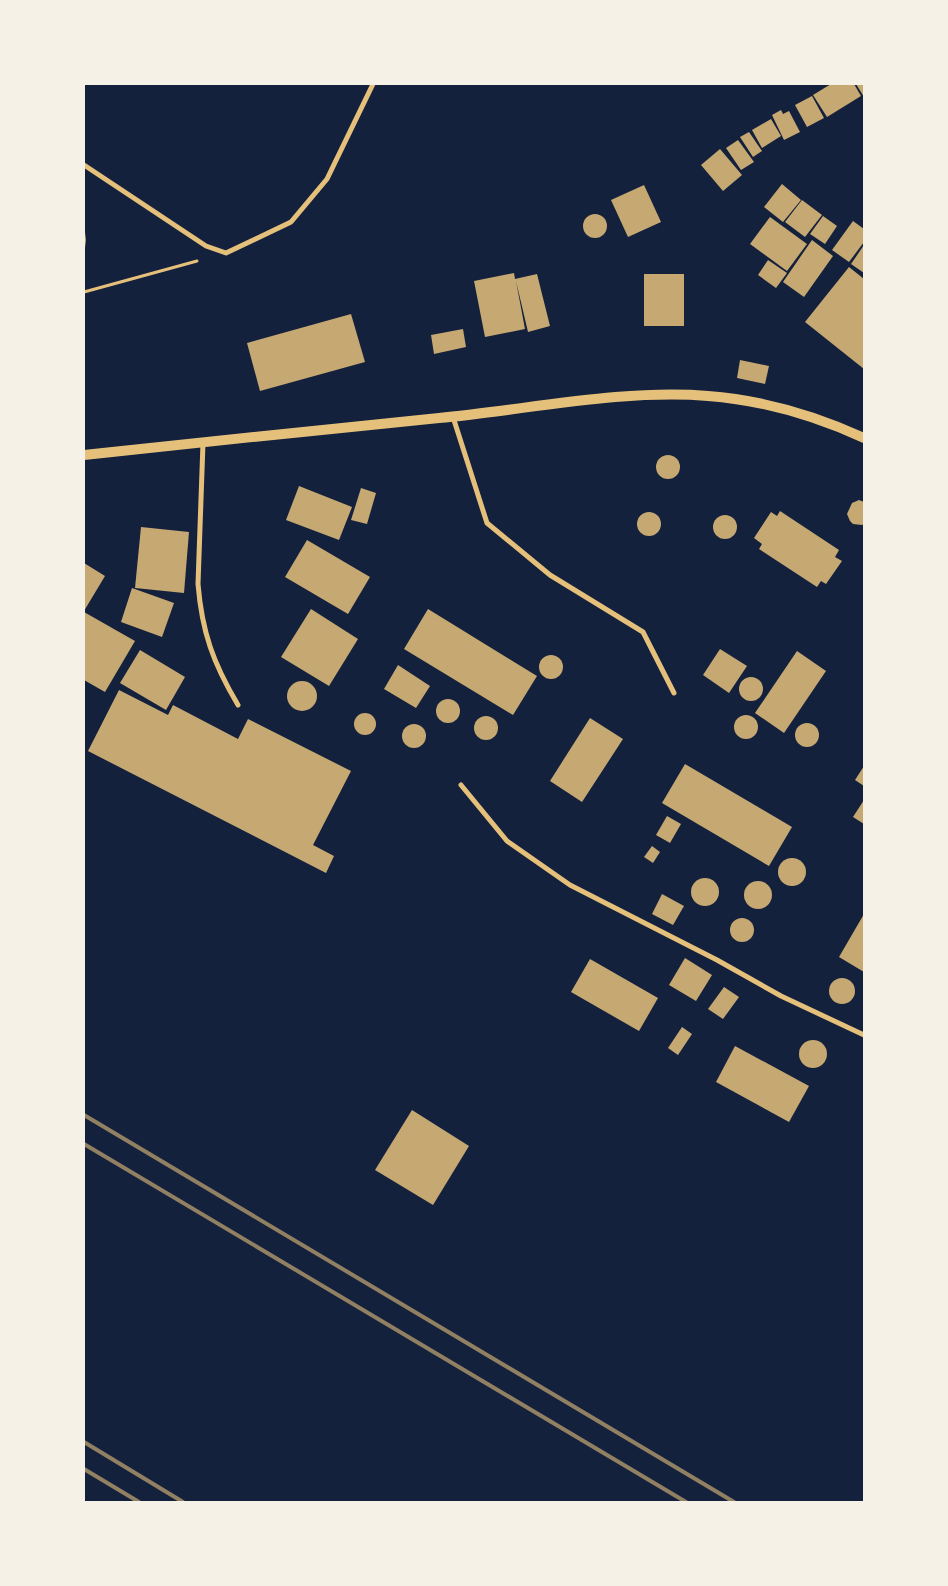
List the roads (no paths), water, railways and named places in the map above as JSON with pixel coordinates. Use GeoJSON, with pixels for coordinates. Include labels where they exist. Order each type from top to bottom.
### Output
{"type":"FeatureCollection","features":[{"type":"Feature","properties":{"kind":"main road"},"geometry":{"type":"LineString","coordinates":[[84,455],[454,417],[617,397],[668,395],[707,396],[745,400],[818,420],[864,438]]}},
{"type":"Feature","properties":{"kind":"street"},"geometry":{"type":"LineString","coordinates":[[84,164],[206,246],[226,253],[291,222],[327,179],[373,84]]}},
{"type":"Feature","properties":{"kind":"street"},"geometry":{"type":"LineString","coordinates":[[454,417],[487,523],[550,575],[643,632],[674,694]]}},
{"type":"Feature","properties":{"kind":"street"},"geometry":{"type":"LineString","coordinates":[[203,442],[198,584],[200,607],[216,666],[238,705]]}},
{"type":"Feature","properties":{"kind":"street"},"geometry":{"type":"LineString","coordinates":[[461,785],[507,841],[570,885],[717,960],[781,996],[864,1035]]}},
{"type":"Feature","properties":{"kind":"railway"},"geometry":{"type":"LineString","coordinates":[[84,1115],[734,1502]]}},
{"type":"Feature","properties":{"kind":"railway"},"geometry":{"type":"LineString","coordinates":[[84,1144],[686,1502]]}},
{"type":"Feature","properties":{"kind":"railway"},"geometry":{"type":"LineString","coordinates":[[84,1442],[183,1502]]}},
{"type":"Feature","properties":{"kind":"railway"},"geometry":{"type":"LineString","coordinates":[[84,1469],[139,1502]]}}]}
